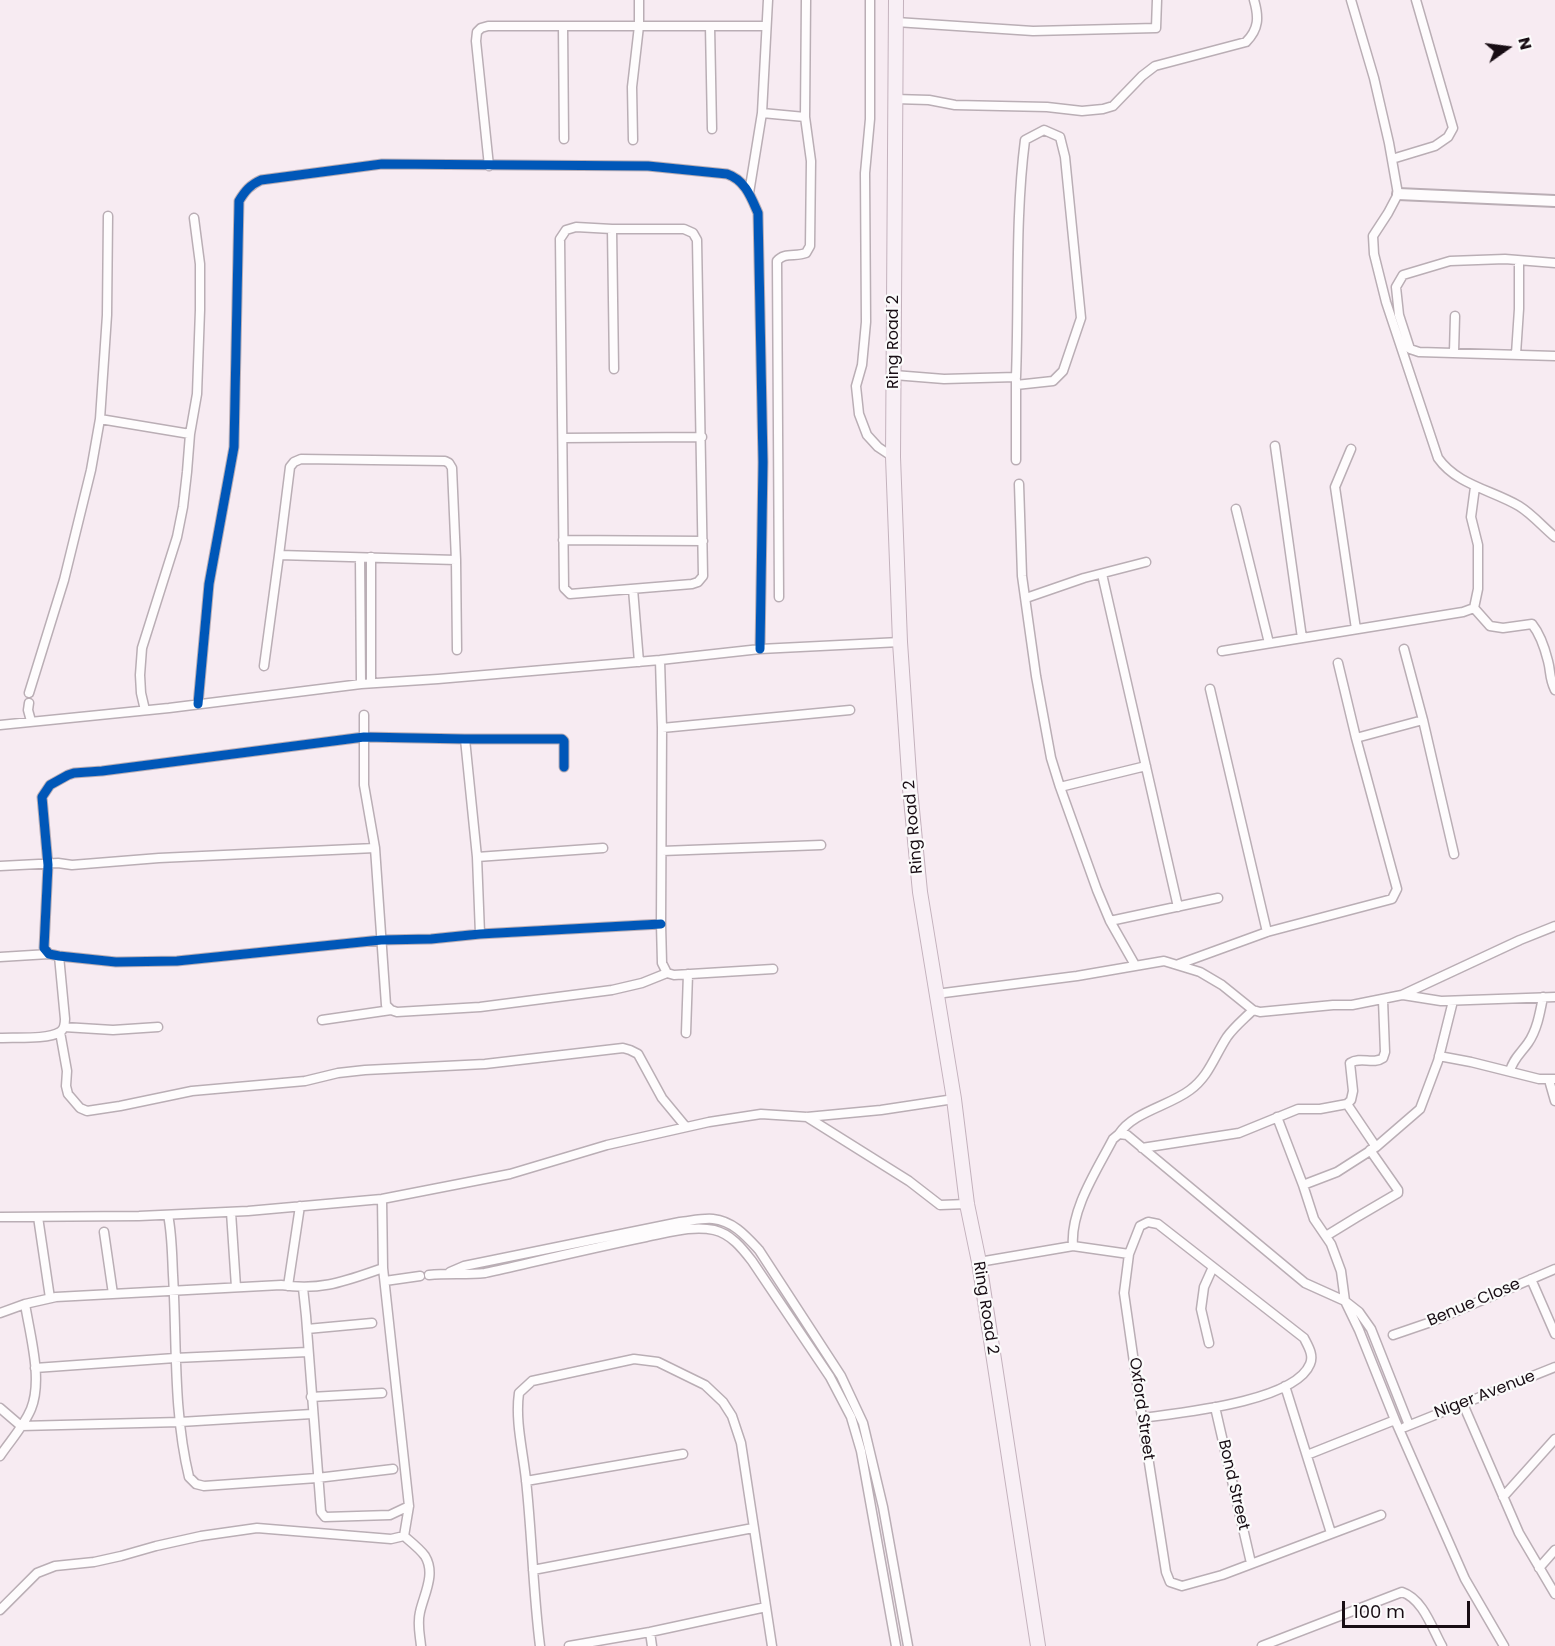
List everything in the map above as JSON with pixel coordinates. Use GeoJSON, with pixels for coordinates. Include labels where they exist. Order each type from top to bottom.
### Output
{"type":"FeatureCollection","features":[{"type":"Feature","properties":{"kind":"main road","name":"Ring Road 2"},"geometry":{"type":"LineString","coordinates":[[896,0],[892,457],[900,642],[910,789],[920,892],[954,1099],[967,1204],[1038,1646]]}},
{"type":"Feature","properties":{"kind":"street"},"geometry":{"type":"LineString","coordinates":[[633,140],[632,87],[639,26],[639,0]]}},
{"type":"Feature","properties":{"kind":"street"},"geometry":{"type":"LineString","coordinates":[[749,193],[762,113],[768,0]]}},
{"type":"Feature","properties":{"kind":"street"},"geometry":{"type":"LineString","coordinates":[[779,597],[777,261],[781,256],[806,254],[810,246],[812,161],[805,117],[806,0]]}},
{"type":"Feature","properties":{"kind":"street"},"geometry":{"type":"LineString","coordinates":[[870,0],[870,119],[865,173],[866,322],[862,365],[856,386],[859,414],[867,435],[892,457]]}},
{"type":"Feature","properties":{"kind":"street"},"geometry":{"type":"LineString","coordinates":[[896,22],[1034,31],[1156,28],[1157,0]]}},
{"type":"Feature","properties":{"kind":"street"},"geometry":{"type":"LineString","coordinates":[[895,99],[929,100],[955,105],[1047,107],[1082,111],[1103,109],[1113,106],[1155,66],[1246,42],[1251,37],[1258,14],[1254,0]]}},
{"type":"Feature","properties":{"kind":"street"},"geometry":{"type":"LineString","coordinates":[[1351,0],[1374,78],[1398,194],[1372,236],[1374,254],[1438,458],[1444,466],[1475,487],[1520,507],[1555,537]]}},
{"type":"Feature","properties":{"kind":"street"},"geometry":{"type":"LineString","coordinates":[[1392,159],[1435,146],[1448,137],[1453,128],[1416,0]]}},
{"type":"Feature","properties":{"kind":"street"},"geometry":{"type":"LineString","coordinates":[[489,166],[477,32],[481,28],[488,26],[765,26]]}},
{"type":"Feature","properties":{"kind":"street"},"geometry":{"type":"LineString","coordinates":[[563,26],[564,139]]}},
{"type":"Feature","properties":{"kind":"street"},"geometry":{"type":"LineString","coordinates":[[710,26],[712,129]]}},
{"type":"Feature","properties":{"kind":"street"},"geometry":{"type":"LineString","coordinates":[[762,113],[805,117]]}},
{"type":"Feature","properties":{"kind":"street"},"geometry":{"type":"LineString","coordinates":[[894,375],[921,378],[1016,381],[1053,381],[1063,371],[1081,318],[1065,157],[1060,137],[1044,130],[1025,140],[1019,221],[1016,381],[1016,460]]}},
{"type":"Feature","properties":{"kind":"street"},"geometry":{"type":"LineString","coordinates":[[198,704],[209,584],[234,447],[239,201],[251,185],[261,180],[382,164],[648,166],[728,174],[736,177],[749,193],[758,213],[761,299],[764,462],[760,649]]}},
{"type":"Feature","properties":{"kind":"street"},"geometry":{"type":"LineString","coordinates":[[1398,194],[1555,201]]}},
{"type":"Feature","properties":{"kind":"street"},"geometry":{"type":"LineString","coordinates":[[29,693],[64,580],[91,470],[100,419],[106,315],[108,216]]}},
{"type":"Feature","properties":{"kind":"street"},"geometry":{"type":"LineString","coordinates":[[145,710],[140,675],[142,648],[177,537],[186,484],[189,434],[196,394],[200,264],[194,218]]}},
{"type":"Feature","properties":{"kind":"street"},"geometry":{"type":"LineString","coordinates":[[576,227],[612,229],[684,229],[693,233],[697,240],[704,576],[692,584],[570,594],[564,588],[560,238],[566,230],[576,227]]}},
{"type":"Feature","properties":{"kind":"street"},"geometry":{"type":"LineString","coordinates":[[612,229],[615,369]]}},
{"type":"Feature","properties":{"kind":"street"},"geometry":{"type":"LineString","coordinates":[[1555,263],[1505,259],[1450,261],[1403,275],[1396,287],[1399,315],[1410,349],[1419,352],[1555,356]]}},
{"type":"Feature","properties":{"kind":"street"},"geometry":{"type":"LineString","coordinates":[[1516,354],[1519,261]]}},
{"type":"Feature","properties":{"kind":"street"},"geometry":{"type":"LineString","coordinates":[[1454,352],[1455,316]]}},
{"type":"Feature","properties":{"kind":"street"},"geometry":{"type":"LineString","coordinates":[[100,419],[189,434]]}},
{"type":"Feature","properties":{"kind":"street"},"geometry":{"type":"LineString","coordinates":[[563,438],[702,437]]}},
{"type":"Feature","properties":{"kind":"street"},"geometry":{"type":"LineString","coordinates":[[1275,446],[1302,638]]}},
{"type":"Feature","properties":{"kind":"street"},"geometry":{"type":"LineString","coordinates":[[1351,449],[1335,487],[1356,629]]}},
{"type":"Feature","properties":{"kind":"street"},"geometry":{"type":"LineString","coordinates":[[264,666],[290,467],[301,459],[445,461],[449,463],[452,468],[456,560],[457,650]]}},
{"type":"Feature","properties":{"kind":"street"},"geometry":{"type":"LineString","coordinates":[[1019,484],[1022,576],[1036,676],[1049,746],[1060,788],[1097,890],[1110,921],[1135,965]]}},
{"type":"Feature","properties":{"kind":"street"},"geometry":{"type":"LineString","coordinates":[[1474,608],[1478,590],[1479,545],[1472,517],[1475,487]]}},
{"type":"Feature","properties":{"kind":"street"},"geometry":{"type":"LineString","coordinates":[[1236,509],[1269,644]]}},
{"type":"Feature","properties":{"kind":"street"},"geometry":{"type":"LineString","coordinates":[[563,540],[703,541]]}},
{"type":"Feature","properties":{"kind":"street"},"geometry":{"type":"LineString","coordinates":[[279,555],[456,560]]}},
{"type":"Feature","properties":{"kind":"street"},"geometry":{"type":"LineString","coordinates":[[371,557],[372,683]]}},
{"type":"Feature","properties":{"kind":"street"},"geometry":{"type":"LineString","coordinates":[[360,558],[361,684]]}},
{"type":"Feature","properties":{"kind":"street"},"geometry":{"type":"LineString","coordinates":[[1026,598],[1146,562]]}},
{"type":"Feature","properties":{"kind":"street"},"geometry":{"type":"LineString","coordinates":[[1102,574],[1178,907]]}},
{"type":"Feature","properties":{"kind":"street"},"geometry":{"type":"LineString","coordinates":[[633,589],[639,662]]}},
{"type":"Feature","properties":{"kind":"street"},"geometry":{"type":"LineString","coordinates":[[1222,651],[1463,612],[1474,608]]}},
{"type":"Feature","properties":{"kind":"street"},"geometry":{"type":"LineString","coordinates":[[1474,608],[1490,626],[1503,628],[1532,624],[1537,630],[1549,663],[1549,677],[1555,690]]}},
{"type":"Feature","properties":{"kind":"street"},"geometry":{"type":"LineString","coordinates":[[0,725],[361,684],[639,662],[760,649],[900,642]]}},
{"type":"Feature","properties":{"kind":"street"},"geometry":{"type":"LineString","coordinates":[[1404,649],[1454,854]]}},
{"type":"Feature","properties":{"kind":"street"},"geometry":{"type":"LineString","coordinates":[[660,660],[662,963],[667,972],[674,975],[773,969]]}},
{"type":"Feature","properties":{"kind":"street"},"geometry":{"type":"LineString","coordinates":[[1179,964],[1267,932],[1392,899],[1396,889],[1338,663]]}},
{"type":"Feature","properties":{"kind":"street"},"geometry":{"type":"LineString","coordinates":[[1210,689],[1267,932]]}},
{"type":"Feature","properties":{"kind":"street"},"geometry":{"type":"LineString","coordinates":[[28,703],[31,721]]}},
{"type":"Feature","properties":{"kind":"street"},"geometry":{"type":"LineString","coordinates":[[662,728],[850,710]]}},
{"type":"Feature","properties":{"kind":"street"},"geometry":{"type":"LineString","coordinates":[[364,715],[364,785],[375,848],[386,1005],[391,1010],[397,1012],[480,1007],[612,990],[642,983],[667,972]]}},
{"type":"Feature","properties":{"kind":"street"},"geometry":{"type":"LineString","coordinates":[[1356,738],[1423,720]]}},
{"type":"Feature","properties":{"kind":"street"},"geometry":{"type":"LineString","coordinates":[[49,954],[44,948],[48,865],[42,797],[50,785],[68,775],[364,737],[562,739],[564,741],[564,767]]}},
{"type":"Feature","properties":{"kind":"street"},"geometry":{"type":"LineString","coordinates":[[465,739],[477,857],[480,934]]}},
{"type":"Feature","properties":{"kind":"street"},"geometry":{"type":"LineString","coordinates":[[1060,788],[1146,766]]}},
{"type":"Feature","properties":{"kind":"street"},"geometry":{"type":"LineString","coordinates":[[662,851],[821,845]]}},
{"type":"Feature","properties":{"kind":"street"},"geometry":{"type":"LineString","coordinates":[[0,866],[72,865],[159,858],[375,848]]}},
{"type":"Feature","properties":{"kind":"street"},"geometry":{"type":"LineString","coordinates":[[477,857],[603,848]]}},
{"type":"Feature","properties":{"kind":"street"},"geometry":{"type":"LineString","coordinates":[[1110,921],[1218,898]]}},
{"type":"Feature","properties":{"kind":"street"},"geometry":{"type":"LineString","coordinates":[[0,957],[49,954],[116,962],[177,961],[407,938],[431,939],[480,934],[661,924]]}},
{"type":"Feature","properties":{"kind":"street"},"geometry":{"type":"LineString","coordinates":[[936,994],[1077,976],[1164,961],[1200,972],[1222,985],[1252,1010],[1260,1012],[1352,1005],[1402,995],[1555,926]]}},
{"type":"Feature","properties":{"kind":"street"},"geometry":{"type":"LineString","coordinates":[[59,956],[65,1018],[62,1030],[67,1071],[66,1086],[68,1094],[80,1108],[87,1111],[192,1091],[305,1081],[338,1073],[485,1064],[623,1048],[638,1054],[662,1098],[686,1127]]}},
{"type":"Feature","properties":{"kind":"street"},"geometry":{"type":"LineString","coordinates":[[686,1033],[688,974]]}},
{"type":"Feature","properties":{"kind":"street"},"geometry":{"type":"LineString","coordinates":[[1402,995],[1423,999],[1453,1000],[1555,997]]}},
{"type":"Feature","properties":{"kind":"street"},"geometry":{"type":"LineString","coordinates":[[1510,1071],[1513,1062],[1532,1036],[1540,1015],[1543,998]]}},
{"type":"Feature","properties":{"kind":"street"},"geometry":{"type":"LineString","coordinates":[[1142,1148],[1239,1133],[1298,1109],[1320,1109],[1347,1104],[1351,1100],[1353,1091],[1350,1063],[1356,1059],[1375,1061],[1383,1058],[1385,1052],[1383,1000]]}},
{"type":"Feature","properties":{"kind":"street"},"geometry":{"type":"LineString","coordinates":[[1303,1185],[1337,1172],[1373,1149],[1420,1109],[1439,1056],[1453,1000]]}},
{"type":"Feature","properties":{"kind":"street"},"geometry":{"type":"LineString","coordinates":[[322,1020],[391,1010]]}},
{"type":"Feature","properties":{"kind":"street"},"geometry":{"type":"LineString","coordinates":[[1073,1246],[1073,1227],[1086,1192],[1113,1139],[1133,1120],[1166,1105],[1203,1080],[1229,1035],[1252,1010]]}},
{"type":"Feature","properties":{"kind":"street"},"geometry":{"type":"LineString","coordinates":[[0,1038],[46,1036],[62,1030],[158,1027]]}},
{"type":"Feature","properties":{"kind":"street"},"geometry":{"type":"LineString","coordinates":[[1439,1056],[1539,1079],[1552,1079],[1555,1101]]}},
{"type":"Feature","properties":{"kind":"street"},"geometry":{"type":"LineString","coordinates":[[0,1217],[168,1215],[382,1199],[510,1174],[596,1148],[709,1122],[761,1114],[807,1117],[880,1110],[954,1099]]}},
{"type":"Feature","properties":{"kind":"street"},"geometry":{"type":"LineString","coordinates":[[1326,1236],[1398,1193],[1347,1104]]}},
{"type":"Feature","properties":{"kind":"street"},"geometry":{"type":"LineString","coordinates":[[807,1117],[909,1181],[940,1205],[967,1204]]}},
{"type":"Feature","properties":{"kind":"street"},"geometry":{"type":"LineString","coordinates":[[1277,1117],[1314,1219],[1331,1244],[1341,1271],[1345,1301],[1395,1420],[1465,1579],[1504,1646]]}},
{"type":"Feature","properties":{"kind":"street"},"geometry":{"type":"LineString","coordinates":[[1119,1134],[1127,1135],[1305,1283],[1345,1301],[1359,1312],[1371,1329],[1412,1424]]}},
{"type":"Feature","properties":{"kind":"street"},"geometry":{"type":"LineString","coordinates":[[382,1199],[383,1268],[409,1506],[404,1536]]}},
{"type":"Feature","properties":{"kind":"street"},"geometry":{"type":"LineString","coordinates":[[288,1286],[300,1206]]}},
{"type":"Feature","properties":{"kind":"street"},"geometry":{"type":"LineString","coordinates":[[231,1212],[236,1287]]}},
{"type":"Feature","properties":{"kind":"street"},"geometry":{"type":"LineString","coordinates":[[168,1215],[180,1422],[189,1477],[196,1484],[204,1486],[317,1478],[393,1469]]}},
{"type":"Feature","properties":{"kind":"street"},"geometry":{"type":"LineString","coordinates":[[38,1217],[50,1298]]}},
{"type":"Feature","properties":{"kind":"street"},"geometry":{"type":"LineString","coordinates":[[611,1240],[680,1222],[712,1219],[733,1225],[759,1250],[854,1399],[868,1440],[883,1507],[908,1646]]}},
{"type":"Feature","properties":{"kind":"street","name":"Oxford Street"},"geometry":{"type":"LineString","coordinates":[[1213,1267],[1158,1224],[1148,1222],[1140,1226],[1129,1254],[1124,1293],[1166,1572],[1170,1582],[1182,1586],[1222,1575],[1251,1563]]}},
{"type":"Feature","properties":{"kind":"street"},"geometry":{"type":"LineString","coordinates":[[385,1281],[448,1273],[464,1266],[691,1228],[717,1231],[739,1244],[831,1377],[851,1417],[872,1509],[896,1646]]}},
{"type":"Feature","properties":{"kind":"street"},"geometry":{"type":"LineString","coordinates":[[104,1232],[113,1294]]}},
{"type":"Feature","properties":{"kind":"street"},"geometry":{"type":"LineString","coordinates":[[978,1262],[1073,1246],[1129,1254]]}},
{"type":"Feature","properties":{"kind":"street"},"geometry":{"type":"LineString","coordinates":[[1142,1418],[1215,1407],[1260,1397],[1301,1376],[1310,1364],[1311,1352],[1304,1338],[1213,1267],[1204,1287],[1201,1309],[1209,1343]]}},
{"type":"Feature","properties":{"kind":"street"},"geometry":{"type":"LineString","coordinates":[[0,1313],[50,1298],[281,1285],[303,1288],[337,1283],[383,1268]]}},
{"type":"Feature","properties":{"kind":"street","name":"Benue Close"},"geometry":{"type":"LineString","coordinates":[[1393,1335],[1431,1322],[1555,1269]]}},
{"type":"Feature","properties":{"kind":"street"},"geometry":{"type":"LineString","coordinates":[[1531,1279],[1555,1335]]}},
{"type":"Feature","properties":{"kind":"street"},"geometry":{"type":"LineString","coordinates":[[303,1288],[321,1512],[325,1517],[390,1515],[409,1506]]}},
{"type":"Feature","properties":{"kind":"street"},"geometry":{"type":"LineString","coordinates":[[0,1456],[31,1408],[35,1388],[35,1368],[25,1304]]}},
{"type":"Feature","properties":{"kind":"street"},"geometry":{"type":"LineString","coordinates":[[307,1329],[372,1323]]}},
{"type":"Feature","properties":{"kind":"street"},"geometry":{"type":"LineString","coordinates":[[35,1368],[308,1352]]}},
{"type":"Feature","properties":{"kind":"street"},"geometry":{"type":"LineString","coordinates":[[540,1646],[521,1439],[519,1393],[532,1381],[633,1359],[658,1362],[705,1385],[723,1402],[732,1416],[741,1443],[772,1646]]}},
{"type":"Feature","properties":{"kind":"street","name":"Niger Avenue"},"geometry":{"type":"LineString","coordinates":[[1399,1429],[1555,1367]]}},
{"type":"Feature","properties":{"kind":"street"},"geometry":{"type":"LineString","coordinates":[[1285,1386],[1331,1533]]}},
{"type":"Feature","properties":{"kind":"street"},"geometry":{"type":"LineString","coordinates":[[311,1397],[382,1394]]}},
{"type":"Feature","properties":{"kind":"street"},"geometry":{"type":"LineString","coordinates":[[1463,1404],[1519,1533],[1555,1594]]}},
{"type":"Feature","properties":{"kind":"street","name":"Bond Street"},"geometry":{"type":"LineString","coordinates":[[1215,1407],[1251,1563]]}},
{"type":"Feature","properties":{"kind":"street"},"geometry":{"type":"LineString","coordinates":[[0,1408],[21,1426],[180,1422],[312,1414]]}},
{"type":"Feature","properties":{"kind":"street"},"geometry":{"type":"LineString","coordinates":[[1307,1455],[1395,1420]]}},
{"type":"Feature","properties":{"kind":"street"},"geometry":{"type":"LineString","coordinates":[[1503,1497],[1555,1439]]}},
{"type":"Feature","properties":{"kind":"street"},"geometry":{"type":"LineString","coordinates":[[526,1481],[682,1454]]}},
{"type":"Feature","properties":{"kind":"street"},"geometry":{"type":"LineString","coordinates":[[872,1509],[883,1507]]}},
{"type":"Feature","properties":{"kind":"street"},"geometry":{"type":"LineString","coordinates":[[1251,1563],[1381,1515]]}},
{"type":"Feature","properties":{"kind":"street"},"geometry":{"type":"LineString","coordinates":[[0,1610],[36,1573],[54,1566],[94,1562],[156,1545],[201,1536],[257,1528],[391,1539],[404,1536]]}},
{"type":"Feature","properties":{"kind":"street"},"geometry":{"type":"LineString","coordinates":[[532,1570],[753,1528]]}},
{"type":"Feature","properties":{"kind":"street"},"geometry":{"type":"LineString","coordinates":[[404,1536],[425,1556],[429,1568],[418,1626],[421,1646]]}},
{"type":"Feature","properties":{"kind":"street"},"geometry":{"type":"LineString","coordinates":[[1539,1568],[1555,1550]]}},
{"type":"Feature","properties":{"kind":"street"},"geometry":{"type":"LineString","coordinates":[[1262,1646],[1402,1592],[1415,1599],[1442,1646]]}},
{"type":"Feature","properties":{"kind":"street"},"geometry":{"type":"LineString","coordinates":[[570,1646],[650,1632],[766,1607]]}},
{"type":"Feature","properties":{"kind":"street"},"geometry":{"type":"LineString","coordinates":[[650,1632],[652,1646]]}},
{"type":"Feature","properties":{"kind":"cycle path"},"geometry":{"type":"LineString","coordinates":[[198,704],[209,584],[234,447],[239,201],[248,189],[261,180],[382,164],[648,166],[727,174],[743,185],[758,213],[763,462],[760,649]]}},
{"type":"Feature","properties":{"kind":"cycle path"},"geometry":{"type":"LineString","coordinates":[[564,767],[564,741],[562,739],[364,737],[68,775],[50,785],[42,797],[48,865],[44,948],[49,954],[59,956],[116,962],[177,961],[381,940],[431,939],[480,934],[661,924]]}}]}
